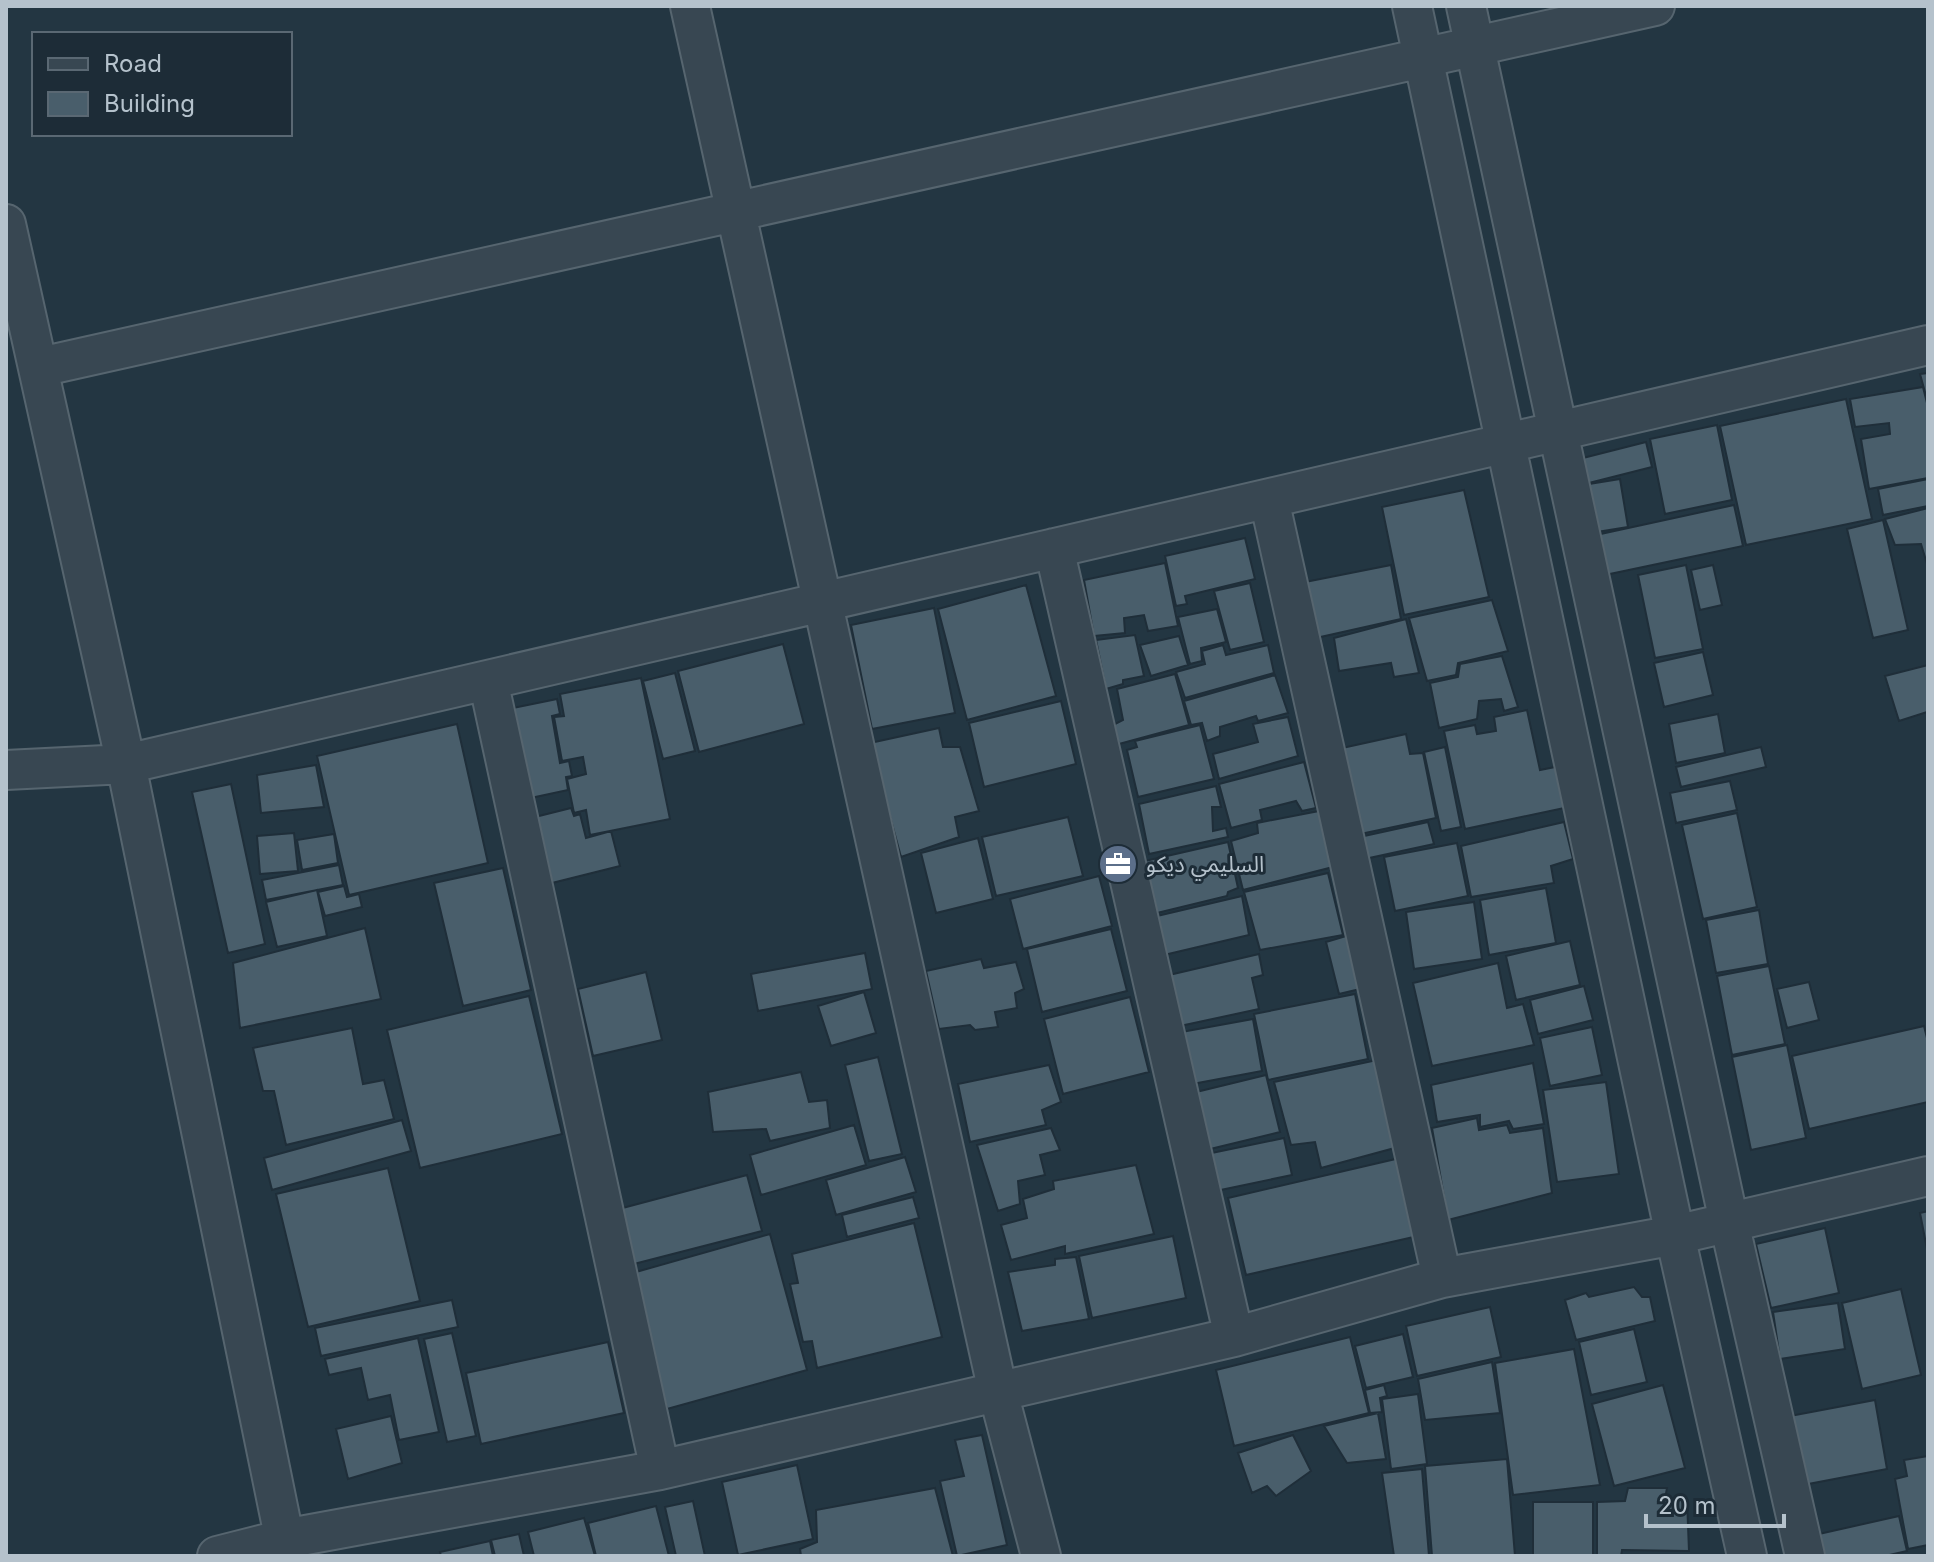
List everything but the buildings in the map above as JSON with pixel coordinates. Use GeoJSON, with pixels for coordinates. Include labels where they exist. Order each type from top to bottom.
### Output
{"type":"FeatureCollection","features":[{"type":"Feature","properties":{"kind":"street"},"geometry":{"type":"LineString","coordinates":[[690,6],[998,1392],[1041,1556]]}},
{"type":"Feature","properties":{"kind":"street"},"geometry":{"type":"LineString","coordinates":[[1412,6],[1675,1235],[1747,1556]]}},
{"type":"Feature","properties":{"kind":"street"},"geometry":{"type":"LineString","coordinates":[[1466,6],[1729,1222],[1805,1556]]}},
{"type":"Feature","properties":{"kind":"street"},"geometry":{"type":"LineString","coordinates":[[40,367],[1655,6]]}},
{"type":"Feature","properties":{"kind":"street"},"geometry":{"type":"LineString","coordinates":[[6,224],[126,764],[286,1547]]}},
{"type":"Feature","properties":{"kind":"street"},"geometry":{"type":"LineString","coordinates":[[6,770],[126,764],[1928,345]]}},
{"type":"Feature","properties":{"kind":"street"},"geometry":{"type":"LineString","coordinates":[[1269,499],[1442,1278]]}},
{"type":"Feature","properties":{"kind":"street"},"geometry":{"type":"LineString","coordinates":[[1054,548],[1234,1337]]}},
{"type":"Feature","properties":{"kind":"street"},"geometry":{"type":"LineString","coordinates":[[488,680],[660,1470]]}},
{"type":"Feature","properties":{"kind":"street"},"geometry":{"type":"LineString","coordinates":[[217,1556],[286,1547],[660,1470],[1234,1337],[1442,1278],[1675,1235],[1928,1176]]}},
{"type":"Feature","properties":{"kind":"place","name":"السليمي ديكو"},"geometry":{"type":"Point","coordinates":[1118,864]}}]}
